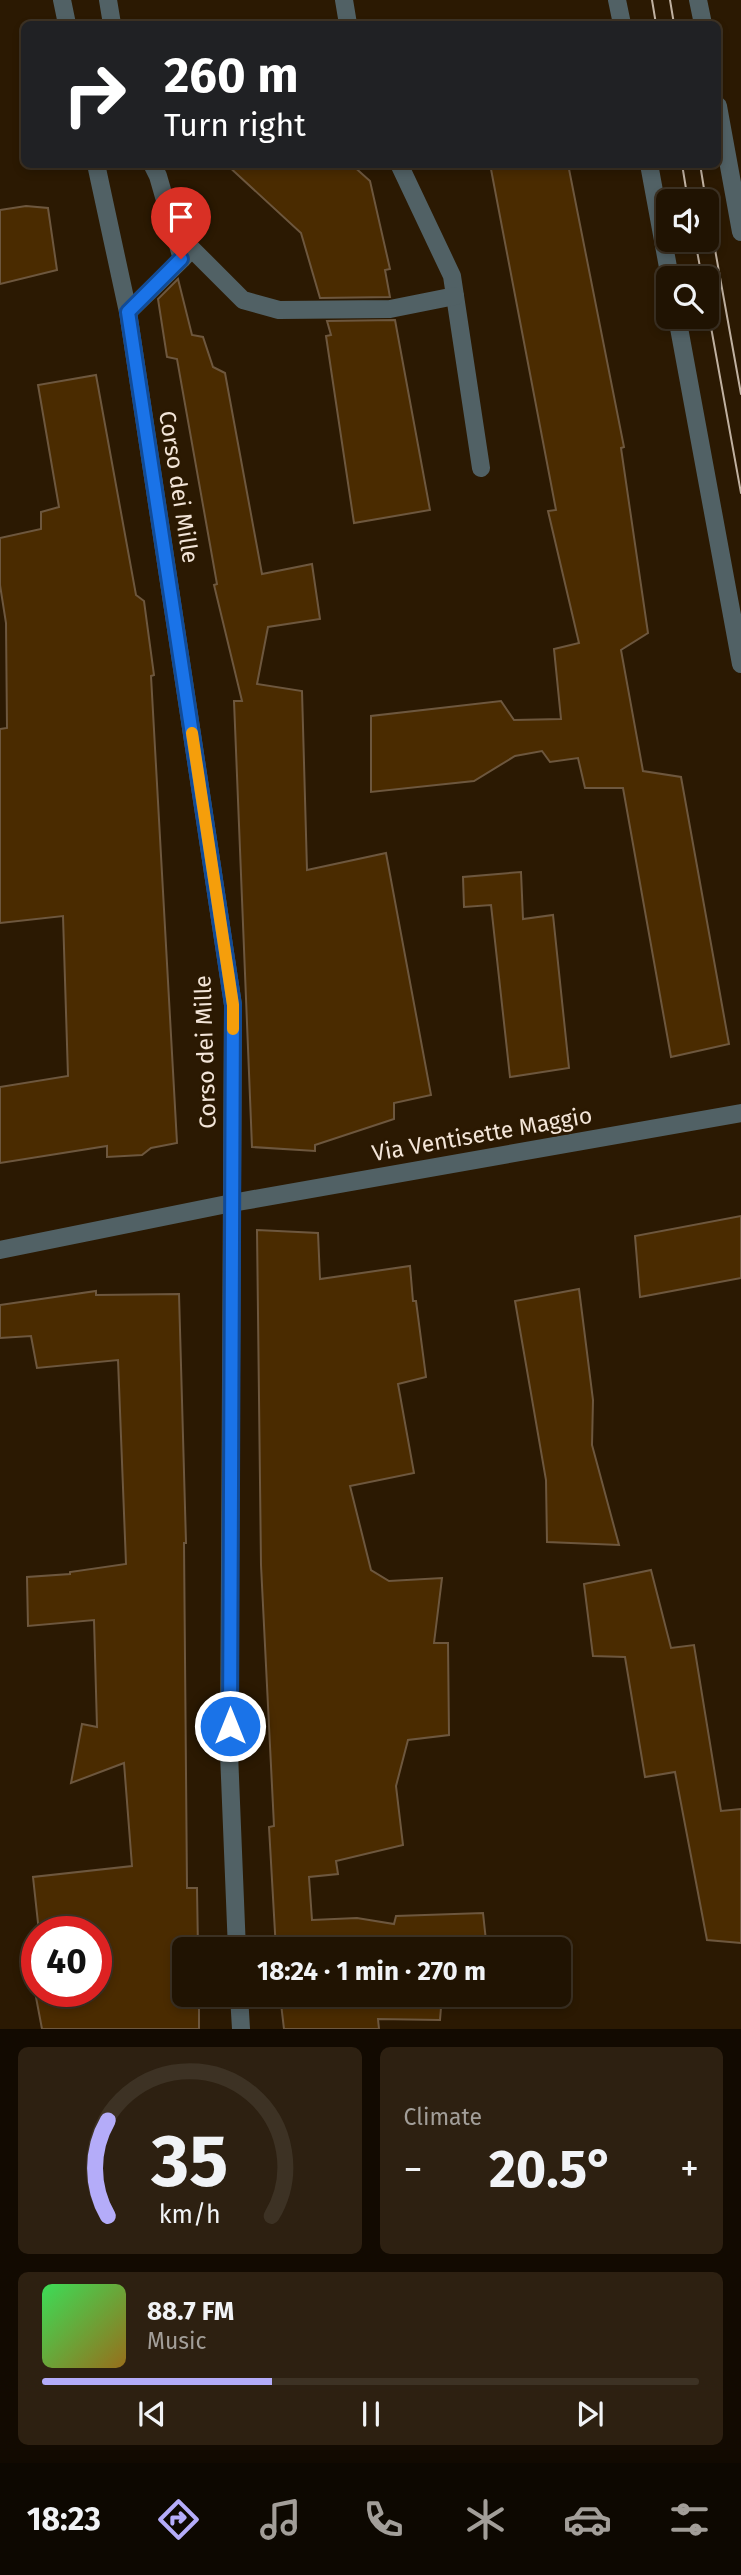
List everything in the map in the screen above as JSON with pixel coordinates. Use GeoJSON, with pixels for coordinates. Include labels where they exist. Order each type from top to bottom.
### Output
{"type":"FeatureCollection","features":[{"type":"Feature","properties":{"kind":"street"},"geometry":{"type":"LineString","coordinates":[[62,0],[66,21]]}},
{"type":"Feature","properties":{"kind":"street"},"geometry":{"type":"LineString","coordinates":[[108,0],[112,21]]}},
{"type":"Feature","properties":{"kind":"street"},"geometry":{"type":"LineString","coordinates":[[344,0],[348,21]]}},
{"type":"Feature","properties":{"kind":"street"},"geometry":{"type":"LineString","coordinates":[[618,0],[622,21]]}},
{"type":"Feature","properties":{"kind":"street"},"geometry":{"type":"LineString","coordinates":[[698,0],[702,21]]}},
{"type":"Feature","properties":{"kind":"street"},"geometry":{"type":"LineString","coordinates":[[721,122],[741,232]]}},
{"type":"Feature","properties":{"kind":"street","name":"Corso dei Mille"},"geometry":{"type":"LineString","coordinates":[[97,168],[128,312],[233,1005],[229,1753],[236,1937]]}},
{"type":"Feature","properties":{"kind":"street"},"geometry":{"type":"LineString","coordinates":[[154,168],[181,259]]}},
{"type":"Feature","properties":{"kind":"street"},"geometry":{"type":"LineString","coordinates":[[401,168],[452,276],[481,468]]}},
{"type":"Feature","properties":{"kind":"street"},"geometry":{"type":"LineString","coordinates":[[650,168],[668,266]]}},
{"type":"Feature","properties":{"kind":"street"},"geometry":{"type":"LineString","coordinates":[[128,312],[192,249],[243,300],[279,310],[390,309],[455,296]]}},
{"type":"Feature","properties":{"kind":"street"},"geometry":{"type":"LineString","coordinates":[[679,329],[741,664]]}},
{"type":"Feature","properties":{"kind":"street","name":"Via Ventisette Maggio"},"geometry":{"type":"LineString","coordinates":[[0,1250],[232,1203],[741,1113]]}},
{"type":"Feature","properties":{"kind":"street"},"geometry":{"type":"LineString","coordinates":[[240,2007],[241,2029]]}},
{"type":"Feature","properties":{"kind":"building"},"geometry":{"type":"Polygon","coordinates":[[[230,168],[355,168],[370,181],[390,269],[385,270],[390,297],[320,298],[301,233],[230,168]]]}},
{"type":"Feature","properties":{"kind":"building"},"geometry":{"type":"Polygon","coordinates":[[[491,168],[569,168],[624,447],[621,448],[648,633],[621,650],[643,771],[681,777],[729,1044],[671,1057],[623,788],[585,788],[578,758],[550,762],[542,751],[515,756],[474,781],[371,792],[371,716],[501,701],[514,720],[561,719],[554,649],[579,643],[548,511],[556,510],[491,168]]]}},
{"type":"Feature","properties":{"kind":"building"},"geometry":{"type":"Polygon","coordinates":[[[26,206],[48,208],[57,270],[0,284],[0,210],[26,206]]]}},
{"type":"Feature","properties":{"kind":"building"},"geometry":{"type":"Polygon","coordinates":[[[178,279],[192,335],[203,337],[213,367],[225,373],[262,574],[312,564],[320,619],[268,627],[257,684],[302,691],[307,870],[386,853],[431,1095],[394,1103],[394,1119],[315,1145],[315,1151],[252,1147],[234,701],[242,701],[214,585],[217,584],[177,359],[167,357],[158,299],[178,279]]]}},
{"type":"Feature","properties":{"kind":"building"},"geometry":{"type":"Polygon","coordinates":[[[395,320],[430,510],[354,523],[326,336],[331,335],[327,321],[395,320]]]}},
{"type":"Feature","properties":{"kind":"building"},"geometry":{"type":"Polygon","coordinates":[[[96,375],[136,595],[144,601],[154,675],[151,676],[177,1143],[151,1148],[142,1155],[107,1157],[107,1146],[0,1163],[0,1087],[68,1076],[63,916],[0,923],[0,729],[7,728],[6,623],[0,585],[0,538],[41,529],[41,512],[59,507],[38,385],[96,375]]]}},
{"type":"Feature","properties":{"kind":"building"},"geometry":{"type":"Polygon","coordinates":[[[521,872],[523,919],[553,915],[569,1068],[510,1077],[491,905],[464,907],[463,877],[521,872]]]}},
{"type":"Feature","properties":{"kind":"building"},"geometry":{"type":"Polygon","coordinates":[[[741,1216],[741,1278],[640,1297],[635,1236],[741,1216]]]}},
{"type":"Feature","properties":{"kind":"building"},"geometry":{"type":"Polygon","coordinates":[[[257,1230],[318,1233],[320,1279],[410,1266],[426,1377],[398,1384],[414,1473],[350,1486],[371,1570],[389,1581],[442,1578],[434,1643],[448,1643],[449,1735],[408,1740],[396,1786],[403,1845],[336,1861],[338,1874],[309,1877],[312,1920],[357,1918],[394,1924],[396,1916],[483,1913],[486,1937],[275,1937],[269,1827],[274,1826],[261,1565],[257,1230]]]}},
{"type":"Feature","properties":{"kind":"building"},"geometry":{"type":"Polygon","coordinates":[[[579,1289],[593,1400],[592,1445],[619,1545],[547,1542],[546,1480],[515,1301],[579,1289]]]}},
{"type":"Feature","properties":{"kind":"building"},"geometry":{"type":"Polygon","coordinates":[[[96,1291],[96,1295],[179,1294],[186,1543],[187,1888],[197,1888],[198,1937],[172,1937],[172,2007],[199,2007],[199,2029],[42,2029],[38,2007],[112,2007],[112,1916],[37,1916],[33,1877],[132,1866],[124,1763],[71,1783],[82,1724],[97,1727],[94,1620],[28,1626],[27,1577],[70,1574],[126,1564],[118,1360],[37,1368],[31,1336],[0,1338],[0,1305],[96,1291]]]}},
{"type":"Feature","properties":{"kind":"building"},"geometry":{"type":"Polygon","coordinates":[[[651,1570],[671,1648],[694,1645],[721,1811],[741,1809],[741,1943],[707,1940],[675,1772],[645,1777],[625,1657],[593,1656],[584,1584],[651,1570]]]}},
{"type":"Feature","properties":{"kind":"building"},"geometry":{"type":"Polygon","coordinates":[[[281,2007],[441,2007],[440,2020],[378,2019],[379,2029],[284,2029],[281,2007]]]}},
{"type":"Feature","properties":{"kind":"tram line"},"geometry":{"type":"LineString","coordinates":[[652,0],[656,21]]}},
{"type":"Feature","properties":{"kind":"tram line"},"geometry":{"type":"LineString","coordinates":[[670,0],[674,21]]}},
{"type":"Feature","properties":{"kind":"tram line"},"geometry":{"type":"LineString","coordinates":[[683,168],[686,189]]}},
{"type":"Feature","properties":{"kind":"tram line"},"geometry":{"type":"LineString","coordinates":[[701,168],[704,189]]}},
{"type":"Feature","properties":{"kind":"tram line"},"geometry":{"type":"LineString","coordinates":[[697,252],[700,266]]}},
{"type":"Feature","properties":{"kind":"tram line"},"geometry":{"type":"LineString","coordinates":[[715,252],[741,394]]}},
{"type":"Feature","properties":{"kind":"tram line"},"geometry":{"type":"LineString","coordinates":[[711,329],[741,493]]}},
{"type":"Feature","properties":{"kind":"slow traffic"},"geometry":{"type":"LineString","coordinates":[[192,733],[233,1005],[233,1029]]}},
{"type":"Feature","properties":{"kind":"route"},"geometry":{"type":"LineString","coordinates":[[181,259],[128,312],[233,1005],[230,1726]]}}]}
